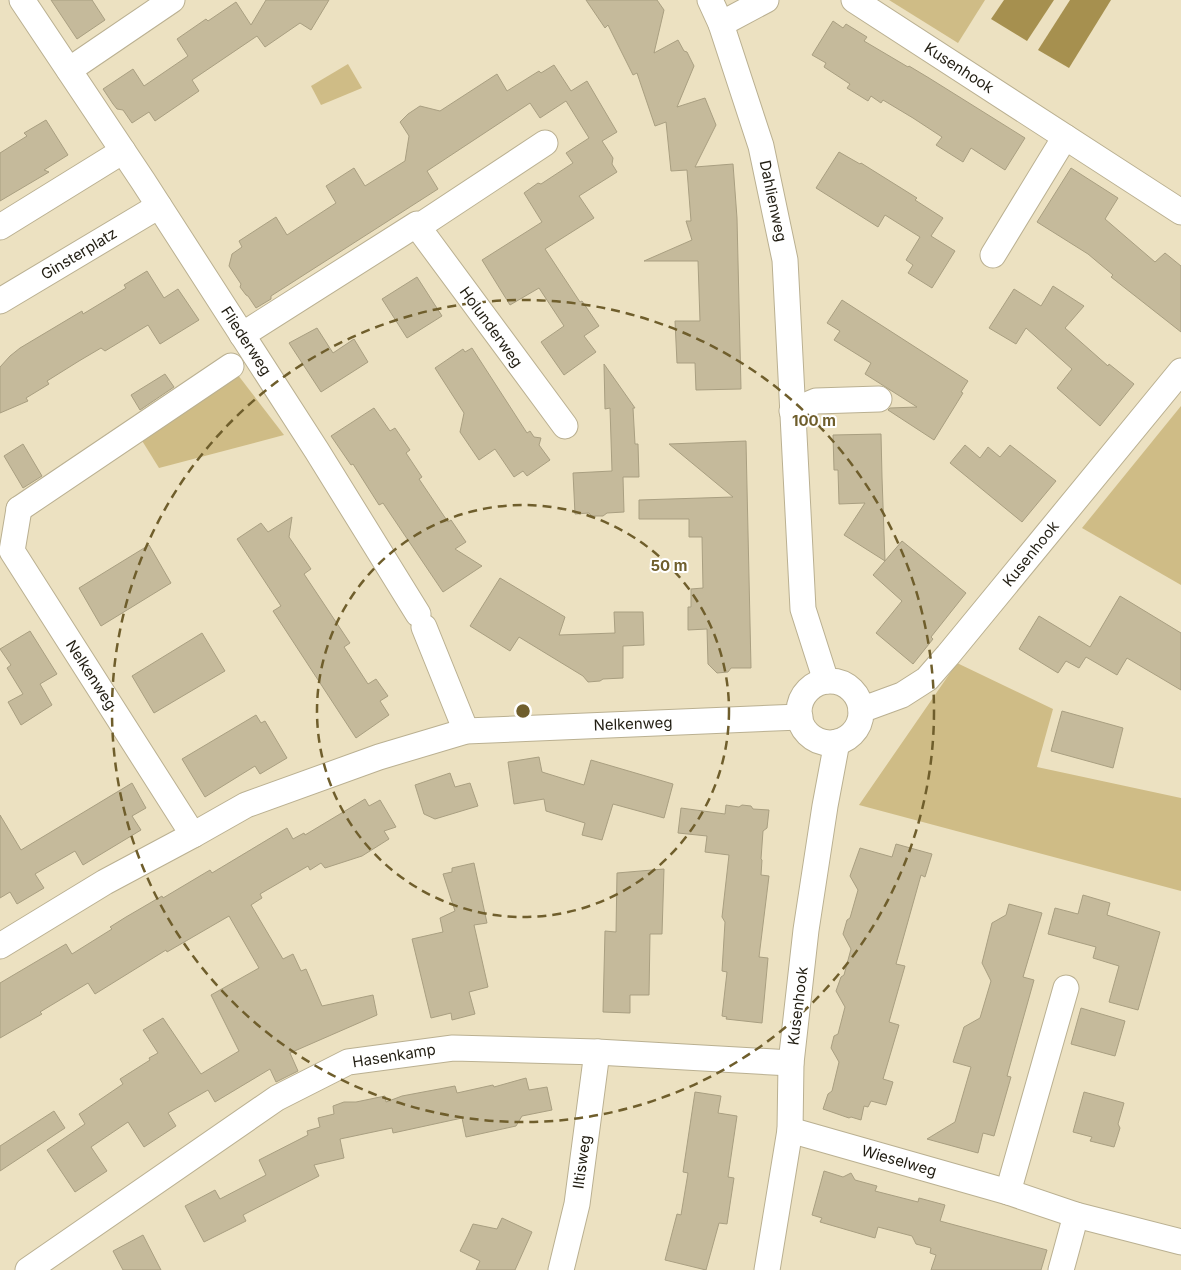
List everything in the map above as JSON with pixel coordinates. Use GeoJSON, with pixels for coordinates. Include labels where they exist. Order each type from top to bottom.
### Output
{"type":"FeatureCollection","features":[{"type":"Feature","properties":{"kind":"street","name":"Fliederweg"},"geometry":{"type":"LineString","coordinates":[[22,0],[123,150],[317,451],[421,620],[466,731]]}},
{"type":"Feature","properties":{"kind":"street"},"geometry":{"type":"LineString","coordinates":[[69,70],[172,0]]}},
{"type":"Feature","properties":{"kind":"street","name":"Dahlienweg"},"geometry":{"type":"LineString","coordinates":[[710,0],[721,24],[761,146],[785,260],[802,609],[826,681]]}},
{"type":"Feature","properties":{"kind":"street"},"geometry":{"type":"LineString","coordinates":[[721,24],[766,0]]}},
{"type":"Feature","properties":{"kind":"street","name":"Kusenhook"},"geometry":{"type":"LineString","coordinates":[[854,0],[1181,212]]}},
{"type":"Feature","properties":{"kind":"street"},"geometry":{"type":"LineString","coordinates":[[993,255],[1065,137]]}},
{"type":"Feature","properties":{"kind":"street"},"geometry":{"type":"LineString","coordinates":[[242,335],[417,224],[418,228],[545,143]]}},
{"type":"Feature","properties":{"kind":"street"},"geometry":{"type":"LineString","coordinates":[[0,226],[123,150]]}},
{"type":"Feature","properties":{"kind":"street","name":"Ginsterplatz"},"geometry":{"type":"LineString","coordinates":[[0,301],[159,206]]}},
{"type":"Feature","properties":{"kind":"street","name":"Holunderweg"},"geometry":{"type":"LineString","coordinates":[[418,228],[565,426]]}},
{"type":"Feature","properties":{"kind":"street","name":"Fliederweg"},"geometry":{"type":"LineString","coordinates":[[9,506],[230,366]]}},
{"type":"Feature","properties":{"kind":"street","name":"Kusenhook"},"geometry":{"type":"LineString","coordinates":[[861,710],[902,695],[927,679],[1181,371]]}},
{"type":"Feature","properties":{"kind":"street"},"geometry":{"type":"LineString","coordinates":[[792,411],[816,401],[879,399]]}},
{"type":"Feature","properties":{"kind":"street","name":"Nelkenweg"},"geometry":{"type":"LineString","coordinates":[[9,506],[12,551],[193,835]]}},
{"type":"Feature","properties":{"kind":"street"},"geometry":{"type":"LineString","coordinates":[[826,681],[837,682],[847,687],[857,698],[861,710],[858,724],[851,734],[837,742],[825,743],[807,733],[801,722],[798,709],[807,691],[815,685],[826,681]]}},
{"type":"Feature","properties":{"kind":"street","name":"Nelkenweg"},"geometry":{"type":"LineString","coordinates":[[0,946],[105,882],[246,805],[378,757],[466,731],[800,717]]}},
{"type":"Feature","properties":{"kind":"street","name":"Kusenhook"},"geometry":{"type":"LineString","coordinates":[[767,1270],[790,1130],[791,1062],[806,930],[837,742]]}},
{"type":"Feature","properties":{"kind":"street"},"geometry":{"type":"LineString","coordinates":[[1008,1192],[1066,988]]}},
{"type":"Feature","properties":{"kind":"street","name":"Hasenkamp"},"geometry":{"type":"LineString","coordinates":[[28,1270],[277,1098],[348,1062],[453,1048],[597,1052],[791,1062]]}},
{"type":"Feature","properties":{"kind":"street","name":"Iltisweg"},"geometry":{"type":"LineString","coordinates":[[561,1270],[576,1204],[597,1052]]}},
{"type":"Feature","properties":{"kind":"street","name":"Wieselweg"},"geometry":{"type":"LineString","coordinates":[[790,1130],[1008,1192],[1076,1215],[1181,1242]]}},
{"type":"Feature","properties":{"kind":"street"},"geometry":{"type":"LineString","coordinates":[[1061,1270],[1076,1215]]}},
{"type":"Feature","properties":{"kind":"shaded area"},"geometry":{"type":"Polygon","coordinates":[[[889,0],[985,0],[958,43],[889,0]]]}},
{"type":"Feature","properties":{"kind":"shaded area"},"geometry":{"type":"Polygon","coordinates":[[[1004,0],[1054,0],[1027,41],[991,19],[1004,0]]]}},
{"type":"Feature","properties":{"kind":"shaded area"},"geometry":{"type":"Polygon","coordinates":[[[1070,0],[1111,0],[1069,68],[1038,50],[1070,0]]]}},
{"type":"Feature","properties":{"kind":"shaded area"},"geometry":{"type":"Polygon","coordinates":[[[348,64],[362,88],[321,105],[311,86],[348,64]]]}},
{"type":"Feature","properties":{"kind":"shaded area"},"geometry":{"type":"Polygon","coordinates":[[[231,366],[284,435],[159,468],[136,431],[231,366]]]}},
{"type":"Feature","properties":{"kind":"shaded area"},"geometry":{"type":"Polygon","coordinates":[[[1181,406],[1181,585],[1082,528],[1181,406]]]}},
{"type":"Feature","properties":{"kind":"shaded area"},"geometry":{"type":"Polygon","coordinates":[[[957,663],[1053,709],[1037,767],[1181,798],[1181,891],[859,805],[957,663]]]}},
{"type":"Feature","properties":{"kind":"building"},"geometry":{"type":"Polygon","coordinates":[[[51,0],[92,0],[105,20],[77,39],[51,0]]]}},
{"type":"Feature","properties":{"kind":"building"},"geometry":{"type":"Polygon","coordinates":[[[266,0],[329,0],[311,30],[300,23],[265,47],[257,36],[192,80],[199,91],[155,121],[149,112],[132,123],[123,110],[117,109],[103,89],[133,69],[144,86],[188,56],[177,39],[206,19],[208,21],[236,2],[251,25],[266,0]]]}},
{"type":"Feature","properties":{"kind":"building"},"geometry":{"type":"Polygon","coordinates":[[[586,0],[657,0],[664,10],[654,53],[678,40],[694,66],[677,107],[705,98],[716,125],[695,167],[733,164],[737,218],[741,389],[696,390],[695,363],[677,363],[675,321],[700,321],[698,261],[644,261],[692,240],[686,221],[691,221],[687,170],[671,171],[666,122],[655,126],[637,73],[633,75],[608,25],[605,28],[586,0]]]}},
{"type":"Feature","properties":{"kind":"building"},"geometry":{"type":"Polygon","coordinates":[[[833,21],[843,28],[846,24],[867,37],[864,41],[929,78],[1025,138],[1005,170],[971,148],[963,162],[936,145],[942,137],[913,118],[883,100],[881,103],[871,96],[868,101],[847,88],[850,84],[824,67],[826,63],[812,55],[833,21]]]}},
{"type":"Feature","properties":{"kind":"building"},"geometry":{"type":"Polygon","coordinates":[[[554,65],[571,91],[587,81],[617,132],[602,141],[613,158],[612,164],[617,172],[579,196],[594,218],[545,249],[580,302],[582,301],[599,326],[584,336],[596,352],[564,375],[541,342],[564,326],[539,288],[510,305],[482,260],[542,222],[524,193],[573,163],[566,153],[589,138],[566,101],[540,118],[530,103],[427,171],[438,189],[271,296],[271,299],[256,308],[240,287],[241,284],[229,266],[232,254],[242,247],[239,241],[276,217],[287,235],[336,203],[326,186],[354,168],[365,186],[405,161],[409,136],[400,122],[408,114],[420,106],[440,111],[497,74],[507,91],[539,71],[541,73],[554,65]]]}},
{"type":"Feature","properties":{"kind":"building"},"geometry":{"type":"Polygon","coordinates":[[[46,120],[68,155],[44,170],[49,172],[0,201],[0,153],[27,136],[24,133],[46,120]]]}},
{"type":"Feature","properties":{"kind":"building"},"geometry":{"type":"Polygon","coordinates":[[[839,152],[861,163],[917,198],[915,200],[943,218],[931,236],[955,251],[932,288],[908,273],[913,265],[906,260],[920,237],[885,215],[878,227],[816,188],[839,152]]]}},
{"type":"Feature","properties":{"kind":"building"},"geometry":{"type":"Polygon","coordinates":[[[1071,168],[1118,198],[1105,219],[1155,262],[1165,253],[1181,266],[1181,332],[1111,277],[1113,275],[1088,254],[1037,222],[1071,168]]]}},
{"type":"Feature","properties":{"kind":"building"},"geometry":{"type":"Polygon","coordinates":[[[147,271],[164,298],[178,289],[199,320],[160,344],[148,325],[105,351],[101,348],[79,361],[47,381],[49,384],[26,398],[28,401],[0,413],[0,367],[10,356],[82,311],[83,314],[126,288],[124,285],[147,271]]]}},
{"type":"Feature","properties":{"kind":"building"},"geometry":{"type":"Polygon","coordinates":[[[417,277],[442,316],[407,338],[382,299],[417,277]]]}},
{"type":"Feature","properties":{"kind":"building"},"geometry":{"type":"Polygon","coordinates":[[[1053,286],[1084,306],[1065,328],[1108,366],[1109,364],[1134,384],[1100,426],[1057,388],[1072,369],[1026,328],[1016,344],[989,328],[1014,289],[1041,306],[1053,286]]]}},
{"type":"Feature","properties":{"kind":"building"},"geometry":{"type":"Polygon","coordinates":[[[842,300],[968,381],[961,392],[963,393],[934,440],[888,410],[890,408],[917,407],[865,374],[871,363],[834,340],[840,331],[827,323],[842,300]]]}},
{"type":"Feature","properties":{"kind":"building"},"geometry":{"type":"Polygon","coordinates":[[[317,328],[333,353],[354,339],[368,362],[321,392],[289,343],[317,328]]]}},
{"type":"Feature","properties":{"kind":"building"},"geometry":{"type":"Polygon","coordinates":[[[472,348],[527,433],[530,431],[534,437],[541,438],[539,445],[550,460],[527,476],[523,471],[514,477],[495,449],[479,460],[460,432],[464,413],[435,368],[463,349],[465,352],[472,348]]]}},
{"type":"Feature","properties":{"kind":"building"},"geometry":{"type":"Polygon","coordinates":[[[604,364],[635,408],[633,408],[635,444],[638,444],[639,477],[623,477],[624,512],[607,513],[603,516],[592,516],[589,513],[575,514],[573,473],[612,471],[610,408],[605,409],[604,364]]]}},
{"type":"Feature","properties":{"kind":"building"},"geometry":{"type":"Polygon","coordinates":[[[165,374],[174,387],[140,410],[131,395],[165,374]]]}},
{"type":"Feature","properties":{"kind":"building"},"geometry":{"type":"Polygon","coordinates":[[[374,408],[390,431],[395,428],[410,450],[406,453],[422,477],[419,479],[448,522],[451,520],[466,542],[455,549],[482,566],[443,592],[383,503],[379,505],[353,464],[351,465],[331,436],[374,408]]]}},
{"type":"Feature","properties":{"kind":"building"},"geometry":{"type":"Polygon","coordinates":[[[881,434],[885,561],[844,535],[865,503],[839,504],[838,470],[834,470],[833,435],[881,434]]]}},
{"type":"Feature","properties":{"kind":"building"},"geometry":{"type":"Polygon","coordinates":[[[746,441],[751,668],[731,668],[728,672],[717,673],[708,664],[707,629],[688,630],[688,607],[691,607],[691,589],[703,588],[702,537],[689,537],[689,519],[639,519],[639,500],[733,497],[669,444],[746,441]]]}},
{"type":"Feature","properties":{"kind":"building"},"geometry":{"type":"Polygon","coordinates":[[[23,444],[42,476],[23,488],[4,456],[23,444]]]}},
{"type":"Feature","properties":{"kind":"building"},"geometry":{"type":"Polygon","coordinates":[[[965,445],[980,458],[988,447],[1000,457],[1010,445],[1056,481],[1022,522],[950,463],[965,445]]]}},
{"type":"Feature","properties":{"kind":"building"},"geometry":{"type":"Polygon","coordinates":[[[292,517],[289,537],[311,569],[304,574],[350,643],[344,647],[368,684],[376,679],[388,696],[380,701],[389,715],[356,738],[273,611],[281,606],[237,539],[261,523],[268,532],[292,517]]]}},
{"type":"Feature","properties":{"kind":"building"},"geometry":{"type":"Polygon","coordinates":[[[902,541],[966,593],[931,637],[933,639],[913,664],[876,633],[902,601],[873,575],[902,541]]]}},
{"type":"Feature","properties":{"kind":"building"},"geometry":{"type":"Polygon","coordinates":[[[149,545],[171,583],[101,626],[79,588],[149,545]]]}},
{"type":"Feature","properties":{"kind":"building"},"geometry":{"type":"Polygon","coordinates":[[[500,578],[565,617],[559,635],[615,633],[614,612],[643,612],[644,645],[623,646],[623,678],[588,682],[583,676],[519,637],[510,651],[470,626],[500,578]]]}},
{"type":"Feature","properties":{"kind":"building"},"geometry":{"type":"Polygon","coordinates":[[[1120,596],[1181,633],[1181,690],[1127,658],[1117,675],[1086,657],[1079,668],[1066,661],[1058,673],[1019,649],[1039,616],[1090,647],[1120,596]]]}},
{"type":"Feature","properties":{"kind":"building"},"geometry":{"type":"Polygon","coordinates":[[[30,631],[57,674],[40,684],[52,705],[21,725],[8,702],[23,694],[7,668],[11,665],[0,649],[30,631]]]}},
{"type":"Feature","properties":{"kind":"building"},"geometry":{"type":"Polygon","coordinates":[[[202,633],[225,671],[154,713],[132,676],[202,633]]]}},
{"type":"Feature","properties":{"kind":"building"},"geometry":{"type":"Polygon","coordinates":[[[1062,711],[1123,728],[1113,768],[1051,751],[1062,711]]]}},
{"type":"Feature","properties":{"kind":"building"},"geometry":{"type":"Polygon","coordinates":[[[256,715],[261,723],[265,721],[287,758],[260,774],[255,766],[205,797],[182,759],[256,715]]]}},
{"type":"Feature","properties":{"kind":"building"},"geometry":{"type":"Polygon","coordinates":[[[539,757],[542,772],[584,785],[591,760],[673,784],[664,818],[613,804],[602,840],[582,835],[585,823],[546,811],[544,799],[514,804],[508,762],[539,757]]]}},
{"type":"Feature","properties":{"kind":"building"},"geometry":{"type":"Polygon","coordinates":[[[450,773],[455,787],[470,783],[478,806],[435,819],[424,814],[415,785],[450,773]]]}},
{"type":"Feature","properties":{"kind":"building"},"geometry":{"type":"Polygon","coordinates":[[[132,783],[146,808],[132,816],[141,830],[83,865],[75,851],[35,874],[44,888],[17,904],[10,892],[0,898],[0,815],[21,850],[132,783]]]}},
{"type":"Feature","properties":{"kind":"building"},"geometry":{"type":"Polygon","coordinates":[[[365,799],[369,806],[380,800],[396,827],[384,831],[389,839],[362,856],[325,868],[321,863],[310,870],[308,866],[260,894],[262,898],[251,905],[283,959],[293,954],[301,971],[306,969],[322,1006],[373,995],[377,1015],[290,1053],[298,1071],[276,1082],[270,1069],[215,1102],[208,1090],[168,1113],[176,1126],[144,1147],[128,1122],[91,1147],[107,1171],[75,1192],[47,1150],[85,1124],[79,1114],[123,1084],[120,1079],[158,1053],[143,1030],[163,1018],[201,1074],[239,1051],[211,995],[259,968],[229,916],[167,952],[166,950],[95,994],[88,983],[40,1012],[42,1014],[0,1038],[0,983],[66,944],[72,954],[112,929],[110,927],[126,917],[210,870],[212,873],[287,828],[293,839],[304,833],[305,835],[365,799]]]}},
{"type":"Feature","properties":{"kind":"building"},"geometry":{"type":"Polygon","coordinates":[[[726,805],[751,806],[753,809],[769,810],[767,828],[763,831],[761,859],[761,875],[769,876],[759,957],[768,958],[762,1023],[726,1019],[727,1017],[722,1016],[727,972],[722,971],[725,922],[722,917],[729,855],[705,852],[707,836],[678,833],[681,808],[725,814],[726,805]]]}},
{"type":"Feature","properties":{"kind":"building"},"geometry":{"type":"Polygon","coordinates":[[[896,844],[932,854],[925,877],[921,875],[896,964],[905,966],[889,1022],[899,1025],[883,1079],[893,1082],[886,1105],[871,1101],[868,1107],[864,1106],[861,1120],[823,1109],[828,1094],[832,1091],[839,1062],[831,1048],[834,1036],[838,1034],[845,1007],[836,991],[841,977],[844,975],[851,949],[843,934],[858,890],[850,876],[860,848],[892,857],[896,844]]]}},
{"type":"Feature","properties":{"kind":"building"},"geometry":{"type":"Polygon","coordinates":[[[474,863],[487,923],[474,925],[488,987],[469,992],[475,1014],[452,1020],[451,1013],[431,1018],[412,939],[443,932],[440,918],[455,911],[443,874],[452,872],[452,868],[474,863]]]}},
{"type":"Feature","properties":{"kind":"building"},"geometry":{"type":"Polygon","coordinates":[[[664,869],[662,934],[650,934],[649,995],[630,995],[630,1013],[603,1012],[605,931],[616,932],[617,873],[664,869]]]}},
{"type":"Feature","properties":{"kind":"building"},"geometry":{"type":"Polygon","coordinates":[[[1083,895],[1110,903],[1107,915],[1160,932],[1138,1010],[1109,1002],[1119,966],[1093,958],[1096,947],[1048,934],[1055,908],[1078,914],[1083,895]]]}},
{"type":"Feature","properties":{"kind":"building"},"geometry":{"type":"Polygon","coordinates":[[[1009,904],[1042,913],[1023,977],[1034,980],[1007,1076],[1011,1077],[994,1136],[983,1133],[978,1153],[927,1139],[955,1122],[971,1067],[953,1062],[964,1027],[980,1018],[991,981],[982,963],[992,923],[1006,915],[1009,904]]]}},
{"type":"Feature","properties":{"kind":"building"},"geometry":{"type":"Polygon","coordinates":[[[1081,1008],[1125,1021],[1115,1056],[1071,1044],[1081,1008]]]}},
{"type":"Feature","properties":{"kind":"building"},"geometry":{"type":"Polygon","coordinates":[[[526,1078],[529,1090],[547,1087],[552,1110],[522,1116],[516,1126],[466,1137],[462,1118],[393,1133],[392,1128],[340,1139],[344,1158],[314,1165],[319,1176],[243,1215],[246,1221],[204,1242],[185,1206],[215,1190],[220,1199],[266,1175],[259,1160],[308,1135],[307,1131],[320,1127],[318,1118],[334,1114],[333,1106],[344,1102],[356,1102],[385,1096],[386,1102],[402,1096],[455,1086],[457,1093],[493,1085],[494,1087],[526,1078]]]}},
{"type":"Feature","properties":{"kind":"building"},"geometry":{"type":"Polygon","coordinates":[[[695,1092],[721,1096],[718,1113],[737,1116],[728,1177],[734,1178],[727,1224],[719,1223],[706,1270],[665,1260],[677,1214],[681,1215],[688,1173],[683,1172],[695,1092]]]}},
{"type":"Feature","properties":{"kind":"building"},"geometry":{"type":"Polygon","coordinates":[[[1084,1092],[1124,1103],[1118,1124],[1120,1128],[1114,1147],[1090,1141],[1092,1137],[1073,1132],[1084,1092]]]}},
{"type":"Feature","properties":{"kind":"building"},"geometry":{"type":"Polygon","coordinates":[[[54,1111],[65,1128],[0,1171],[0,1146],[54,1111]]]}},
{"type":"Feature","properties":{"kind":"building"},"geometry":{"type":"Polygon","coordinates":[[[824,1171],[843,1177],[851,1173],[855,1180],[877,1186],[875,1191],[918,1202],[919,1198],[945,1205],[940,1221],[1047,1250],[1041,1270],[931,1270],[936,1255],[930,1253],[931,1248],[916,1244],[912,1236],[878,1227],[875,1238],[820,1222],[822,1218],[812,1215],[824,1171]]]}},
{"type":"Feature","properties":{"kind":"building"},"geometry":{"type":"Polygon","coordinates":[[[502,1218],[532,1232],[515,1270],[476,1270],[480,1261],[460,1251],[473,1224],[497,1229],[502,1218]]]}},
{"type":"Feature","properties":{"kind":"building"},"geometry":{"type":"Polygon","coordinates":[[[143,1235],[161,1270],[123,1270],[113,1251],[143,1235]]]}}]}
